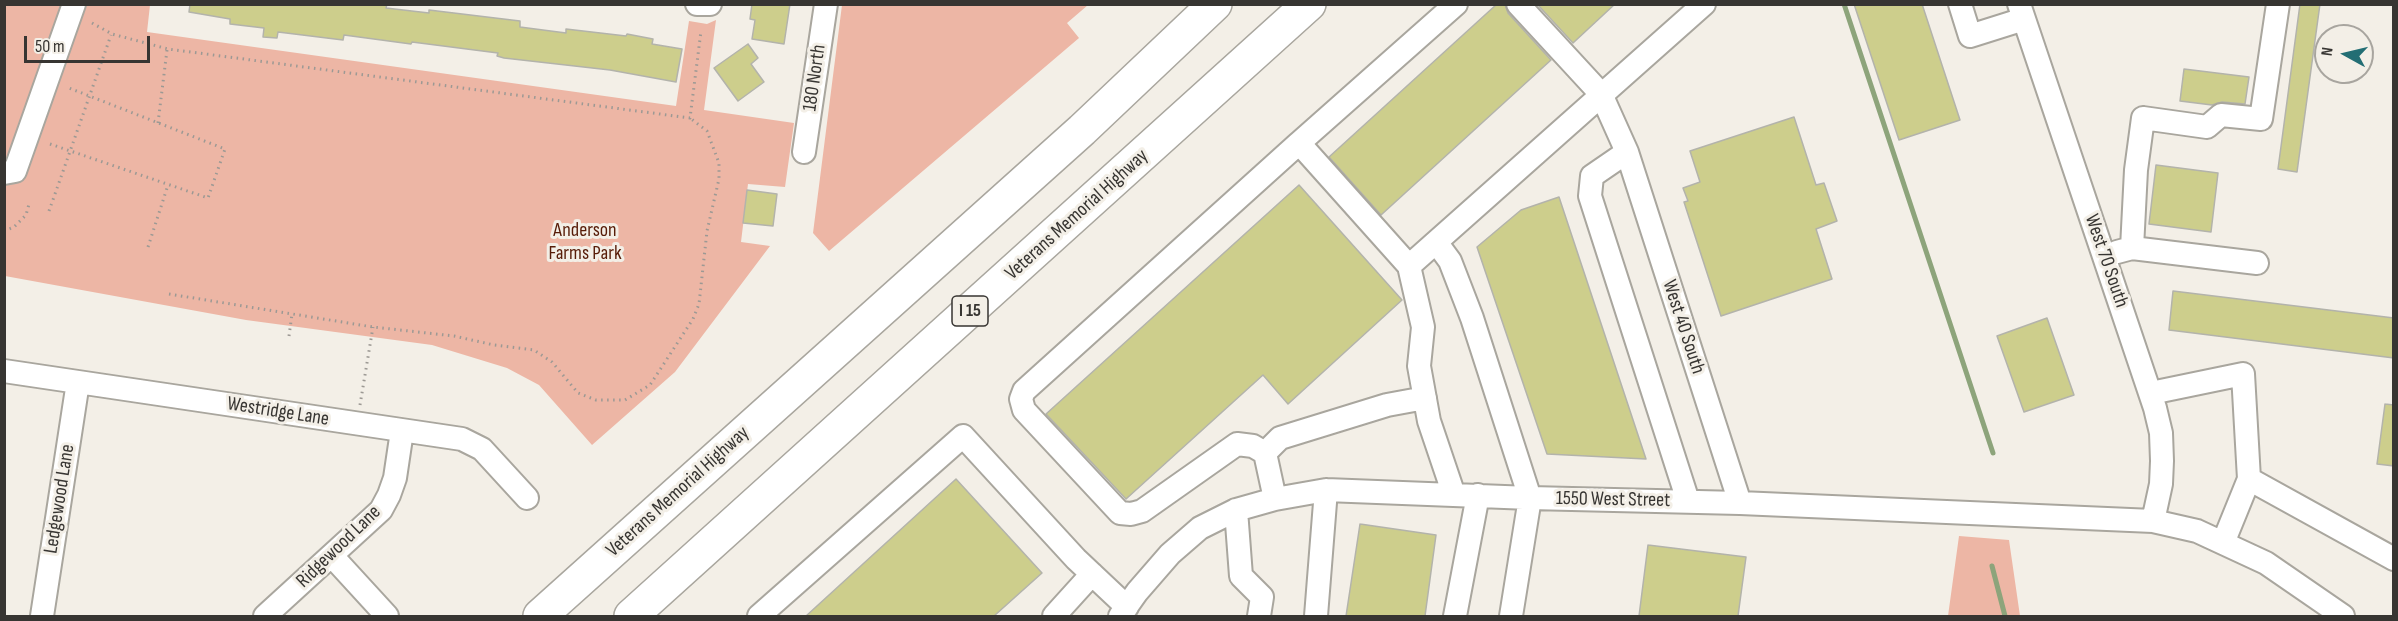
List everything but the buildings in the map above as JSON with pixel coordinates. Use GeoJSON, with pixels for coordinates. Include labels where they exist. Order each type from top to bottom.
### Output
{"type":"FeatureCollection","features":[{"type":"Feature","properties":{"kind":"highway","name":"Veterans Memorial Highway"},"geometry":{"type":"LineString","coordinates":[[540,616],[1082,130],[1215,4]]}},
{"type":"Feature","properties":{"kind":"highway","name":"Veterans Memorial Highway"},"geometry":{"type":"LineString","coordinates":[[631,616],[1309,4]]}},
{"type":"Feature","properties":{"kind":"street"},"geometry":{"type":"LineString","coordinates":[[4,173],[15,171],[74,4]]}},
{"type":"Feature","properties":{"kind":"street","name":"180 North"},"geometry":{"type":"LineString","coordinates":[[804,153],[826,4]]}},
{"type":"Feature","properties":{"kind":"street"},"geometry":{"type":"LineString","coordinates":[[1275,499],[1265,453],[1253,446],[1237,444],[1142,510],[1131,514],[1120,513],[1024,410],[1022,399],[1024,391],[1456,4]]}},
{"type":"Feature","properties":{"kind":"street","name":"West 40 South"},"geometry":{"type":"LineString","coordinates":[[1518,4],[1601,94],[1627,152],[1740,503]]}},
{"type":"Feature","properties":{"kind":"street"},"geometry":{"type":"LineString","coordinates":[[1409,266],[1704,4]]}},
{"type":"Feature","properties":{"kind":"street"},"geometry":{"type":"LineString","coordinates":[[1960,4],[1970,36],[2022,12]]}},
{"type":"Feature","properties":{"kind":"street"},"geometry":{"type":"LineString","coordinates":[[2132,248],[2136,170],[2142,118],[2207,128],[2221,115],[2261,119],[2278,4]]}},
{"type":"Feature","properties":{"kind":"street","name":"West 70 South"},"geometry":{"type":"LineString","coordinates":[[2022,12],[2151,393],[2161,433],[2162,461],[2161,484],[2153,521]]}},
{"type":"Feature","properties":{"kind":"street"},"geometry":{"type":"LineString","coordinates":[[1299,143],[1409,266],[1423,327],[1419,366],[1429,421],[1454,495]]}},
{"type":"Feature","properties":{"kind":"street"},"geometry":{"type":"LineString","coordinates":[[1627,152],[1592,176],[1590,196],[1688,501]]}},
{"type":"Feature","properties":{"kind":"street"},"geometry":{"type":"LineString","coordinates":[[1436,242],[1450,261],[1472,318],[1530,498],[1511,616]]}},
{"type":"Feature","properties":{"kind":"street"},"geometry":{"type":"LineString","coordinates":[[2104,255],[2132,248],[2257,263]]}},
{"type":"Feature","properties":{"kind":"street","name":"Westridge Lane"},"geometry":{"type":"LineString","coordinates":[[4,371],[462,439],[482,449],[527,498]]}},
{"type":"Feature","properties":{"kind":"street"},"geometry":{"type":"LineString","coordinates":[[2151,393],[2243,374],[2249,479],[2223,543]]}},
{"type":"Feature","properties":{"kind":"street","name":"Ledgewood Lane"},"geometry":{"type":"LineString","coordinates":[[42,616],[78,382]]}},
{"type":"Feature","properties":{"kind":"street"},"geometry":{"type":"LineString","coordinates":[[1265,453],[1280,438],[1387,405],[1425,398]]}},
{"type":"Feature","properties":{"kind":"street","name":"Ridgewood Lane"},"geometry":{"type":"LineString","coordinates":[[265,616],[381,510],[395,478],[402,431]]}},
{"type":"Feature","properties":{"kind":"street"},"geometry":{"type":"LineString","coordinates":[[759,616],[963,436],[1092,574],[1123,612]]}},
{"type":"Feature","properties":{"kind":"street"},"geometry":{"type":"LineString","coordinates":[[2249,479],[2394,559]]}},
{"type":"Feature","properties":{"kind":"street"},"geometry":{"type":"LineString","coordinates":[[1316,616],[1326,490]]}},
{"type":"Feature","properties":{"kind":"street","name":"1550 West Street"},"geometry":{"type":"LineString","coordinates":[[1123,612],[1137,591],[1170,554],[1200,528],[1236,510],[1275,499],[1326,490],[1530,498],[1688,501],[2153,521],[2197,531],[2266,563],[2343,616]]}},
{"type":"Feature","properties":{"kind":"street"},"geometry":{"type":"LineString","coordinates":[[1455,616],[1478,495]]}},
{"type":"Feature","properties":{"kind":"street"},"geometry":{"type":"LineString","coordinates":[[1236,510],[1241,576],[1262,597],[1259,616]]}},
{"type":"Feature","properties":{"kind":"street"},"geometry":{"type":"LineString","coordinates":[[332,556],[387,616]]}},
{"type":"Feature","properties":{"kind":"street"},"geometry":{"type":"LineString","coordinates":[[1054,616],[1092,574]]}},
{"type":"Feature","properties":{"kind":"path"},"geometry":{"type":"LineString","coordinates":[[92,23],[112,34],[168,49],[690,118],[706,131],[719,163],[719,179],[707,231],[699,304],[693,319],[650,385],[624,400],[596,400],[578,393],[552,362],[534,350],[169,294]]}},
{"type":"Feature","properties":{"kind":"path"},"geometry":{"type":"LineString","coordinates":[[690,118],[701,31]]}},
{"type":"Feature","properties":{"kind":"path"},"geometry":{"type":"LineString","coordinates":[[49,211],[112,34]]}},
{"type":"Feature","properties":{"kind":"path"},"geometry":{"type":"LineString","coordinates":[[158,123],[168,49]]}},
{"type":"Feature","properties":{"kind":"path"},"geometry":{"type":"LineString","coordinates":[[50,144],[208,198],[225,149],[69,88]]}},
{"type":"Feature","properties":{"kind":"path"},"geometry":{"type":"LineString","coordinates":[[148,247],[168,185]]}},
{"type":"Feature","properties":{"kind":"path"},"geometry":{"type":"LineString","coordinates":[[4,231],[14,227],[26,215],[29,204]]}},
{"type":"Feature","properties":{"kind":"path"},"geometry":{"type":"LineString","coordinates":[[289,336],[292,314]]}},
{"type":"Feature","properties":{"kind":"path"},"geometry":{"type":"LineString","coordinates":[[359,415],[373,327]]}},
{"type":"Feature","properties":{"kind":"green space","name":"Anderson Farms Park"},"geometry":{"type":"Polygon","coordinates":[[[4,5],[150,5],[147,32],[676,106],[689,21],[707,24],[716,20],[704,110],[794,123],[785,187],[748,184],[741,242],[770,246],[675,372],[592,445],[539,385],[507,368],[432,345],[246,320],[5,276],[4,5]]]}},
{"type":"Feature","properties":{"kind":"green space"},"geometry":{"type":"Polygon","coordinates":[[[842,5],[1088,5],[1067,23],[1079,38],[829,251],[813,233],[842,5]]]}},
{"type":"Feature","properties":{"kind":"green space"},"geometry":{"type":"Polygon","coordinates":[[[1959,536],[2009,540],[2020,616],[1948,616],[1959,536]]]}},
{"type":"Feature","properties":{"kind":"waterway"},"geometry":{"type":"LineString","coordinates":[[1844,4],[1993,453]]}},
{"type":"Feature","properties":{"kind":"waterway"},"geometry":{"type":"LineString","coordinates":[[1992,566],[2005,616]]}}]}
